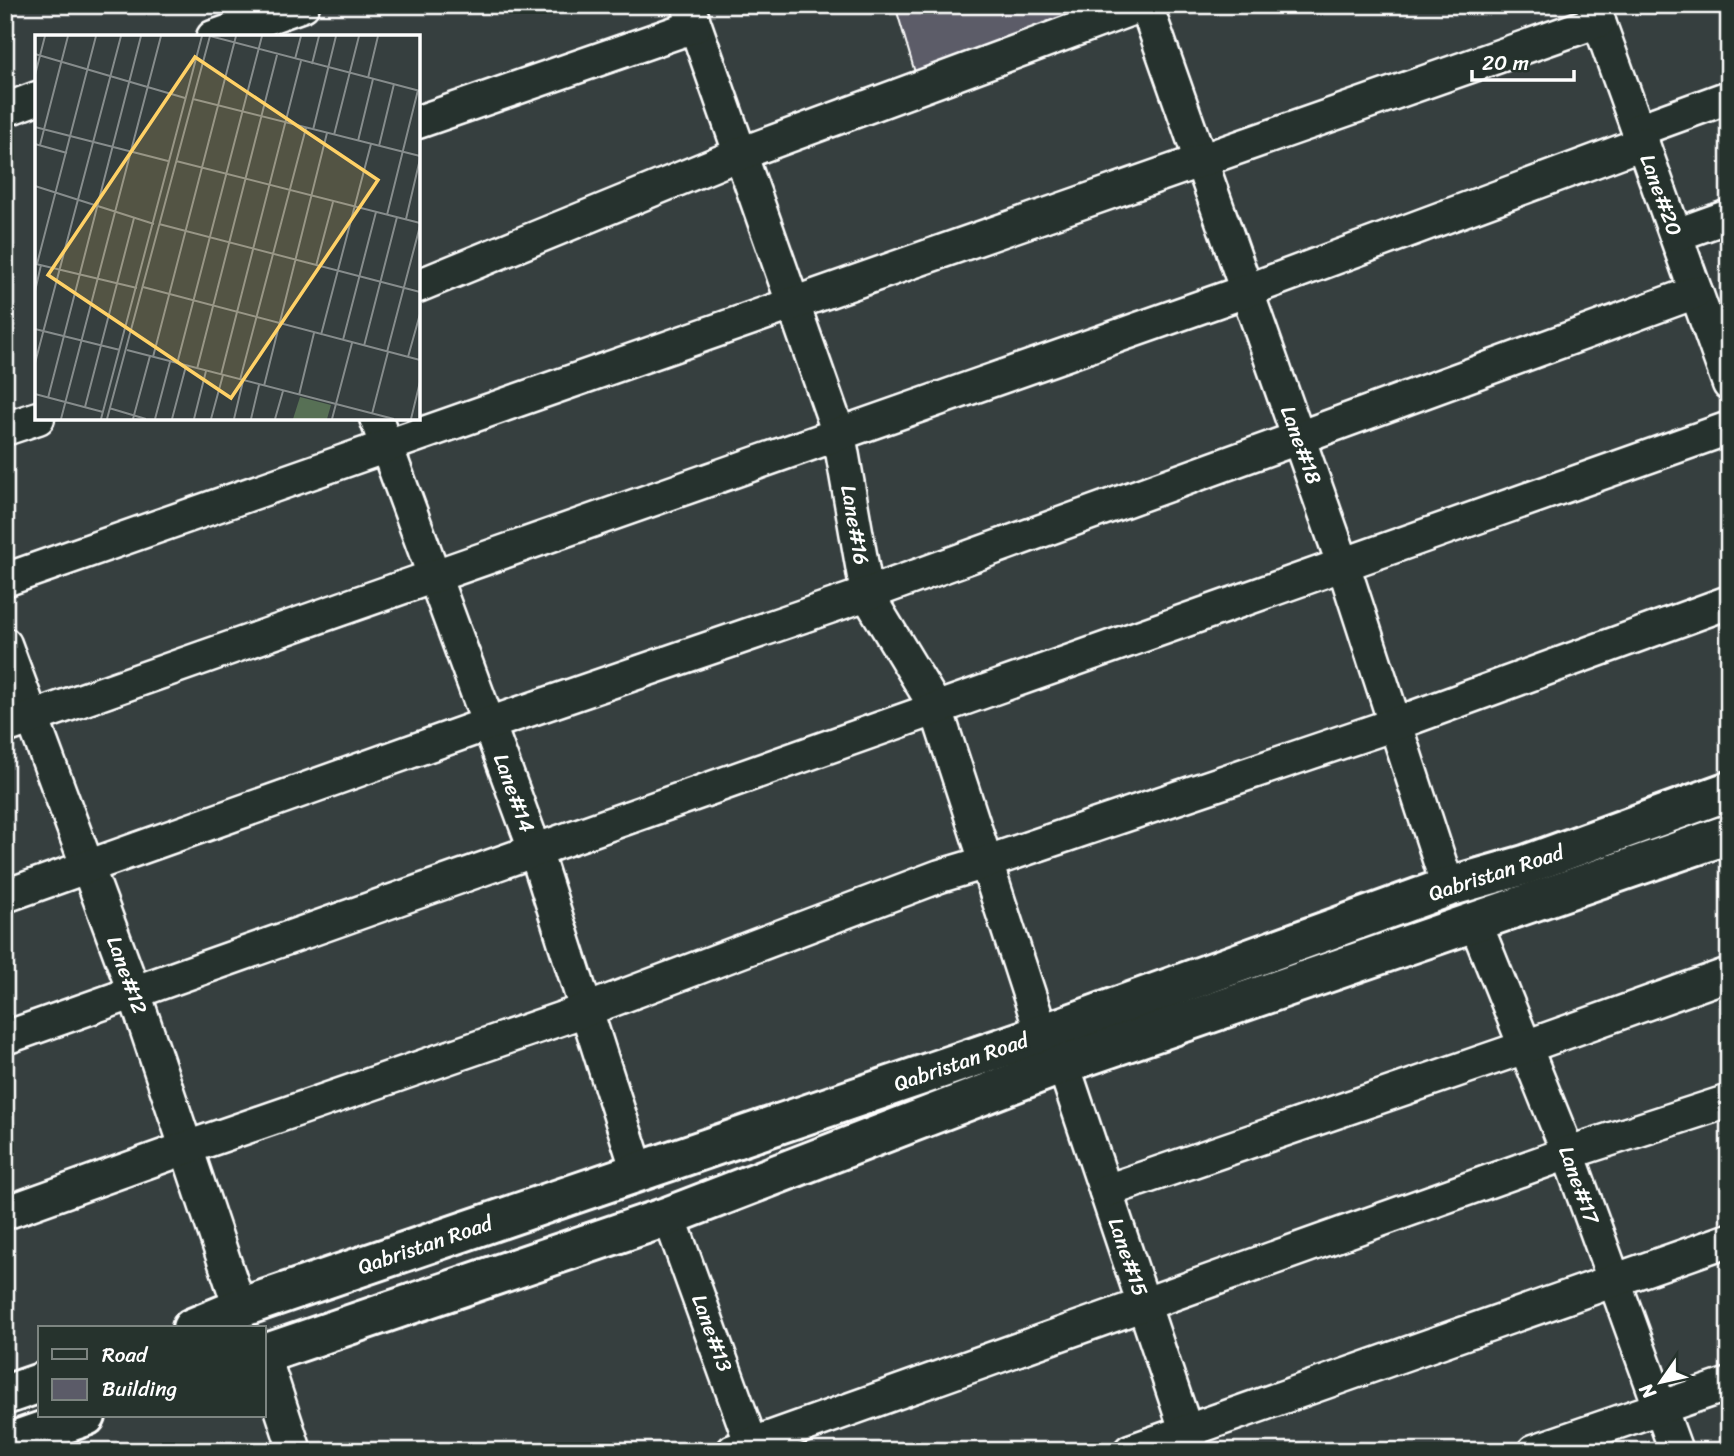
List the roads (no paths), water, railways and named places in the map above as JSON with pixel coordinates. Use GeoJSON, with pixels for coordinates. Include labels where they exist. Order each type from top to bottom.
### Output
{"type":"FeatureCollection","features":[{"type":"Feature","properties":{"kind":"street"},"geometry":{"type":"LineString","coordinates":[[226,27],[303,5]]}},
{"type":"Feature","properties":{"kind":"street"},"geometry":{"type":"LineString","coordinates":[[420,285],[740,154],[1144,5]]}},
{"type":"Feature","properties":{"kind":"street","name":"Lane#18"},"geometry":{"type":"LineString","coordinates":[[1144,5],[1343,564],[1448,887]]}},
{"type":"Feature","properties":{"kind":"street"},"geometry":{"type":"LineString","coordinates":[[5,580],[387,449],[1200,161],[1596,13]]}},
{"type":"Feature","properties":{"kind":"street","name":"Lane#20"},"geometry":{"type":"LineString","coordinates":[[1596,13],[1727,371]]}},
{"type":"Feature","properties":{"kind":"street"},"geometry":{"type":"LineString","coordinates":[[420,121],[691,15]]}},
{"type":"Feature","properties":{"kind":"street","name":"Lane#16"},"geometry":{"type":"LineString","coordinates":[[691,15],[839,434],[867,594],[936,708],[1053,1049]]}},
{"type":"Feature","properties":{"kind":"street"},"geometry":{"type":"LineString","coordinates":[[19,722],[1246,291],[1640,136],[1729,97]]}},
{"type":"Feature","properties":{"kind":"street"},"geometry":{"type":"LineString","coordinates":[[5,110],[35,100]]}},
{"type":"Feature","properties":{"kind":"street"},"geometry":{"type":"LineString","coordinates":[[1675,235],[1729,215]]}},
{"type":"Feature","properties":{"kind":"street"},"geometry":{"type":"LineString","coordinates":[[5,896],[488,724],[867,594],[1696,292]]}},
{"type":"Feature","properties":{"kind":"street"},"geometry":{"type":"LineString","coordinates":[[5,429],[35,419]]}},
{"type":"Feature","properties":{"kind":"street","name":"Lane#14"},"geometry":{"type":"LineString","coordinates":[[377,420],[535,850],[638,1171]]}},
{"type":"Feature","properties":{"kind":"street"},"geometry":{"type":"LineString","coordinates":[[5,1038],[1729,428]]}},
{"type":"Feature","properties":{"kind":"street"},"geometry":{"type":"LineString","coordinates":[[5,1213],[186,1147],[586,1010],[940,876],[1395,724],[1729,602]]}},
{"type":"Feature","properties":{"kind":"street","name":"Lane#12"},"geometry":{"type":"LineString","coordinates":[[5,644],[19,722],[87,867],[134,992],[240,1308]]}},
{"type":"Feature","properties":{"kind":"street","name":"Qabristan Road"},"geometry":{"type":"LineString","coordinates":[[266,1354],[669,1216],[1053,1049],[1448,887],[1525,865],[1729,791]]}},
{"type":"Feature","properties":{"kind":"street","name":"Qabristan Road"},"geometry":{"type":"LineString","coordinates":[[197,1326],[240,1308],[638,1171],[1475,922],[1729,834]]}},
{"type":"Feature","properties":{"kind":"street"},"geometry":{"type":"LineString","coordinates":[[1525,865],[1535,901]]}},
{"type":"Feature","properties":{"kind":"street","name":"Lane#17"},"geometry":{"type":"LineString","coordinates":[[1475,922],[1567,1153],[1676,1451]]}},
{"type":"Feature","properties":{"kind":"street"},"geometry":{"type":"LineString","coordinates":[[1106,1191],[1729,974]]}},
{"type":"Feature","properties":{"kind":"street","name":"Lane#15"},"geometry":{"type":"LineString","coordinates":[[1053,1049],[1106,1191],[1190,1440]]}},
{"type":"Feature","properties":{"kind":"street"},"geometry":{"type":"LineString","coordinates":[[746,1448],[1567,1153],[1729,1101]]}},
{"type":"Feature","properties":{"kind":"street","name":"Lane#13"},"geometry":{"type":"LineString","coordinates":[[669,1216],[746,1448]]}},
{"type":"Feature","properties":{"kind":"street"},"geometry":{"type":"LineString","coordinates":[[1130,1451],[1190,1440],[1729,1240]]}},
{"type":"Feature","properties":{"kind":"street"},"geometry":{"type":"LineString","coordinates":[[266,1361],[295,1451]]}},
{"type":"Feature","properties":{"kind":"street"},"geometry":{"type":"LineString","coordinates":[[5,1395],[38,1384]]}},
{"type":"Feature","properties":{"kind":"street"},"geometry":{"type":"LineString","coordinates":[[1534,1451],[1729,1384]]}},
{"type":"Feature","properties":{"kind":"street"},"geometry":{"type":"LineString","coordinates":[[5,1444],[80,1418]]}}]}
